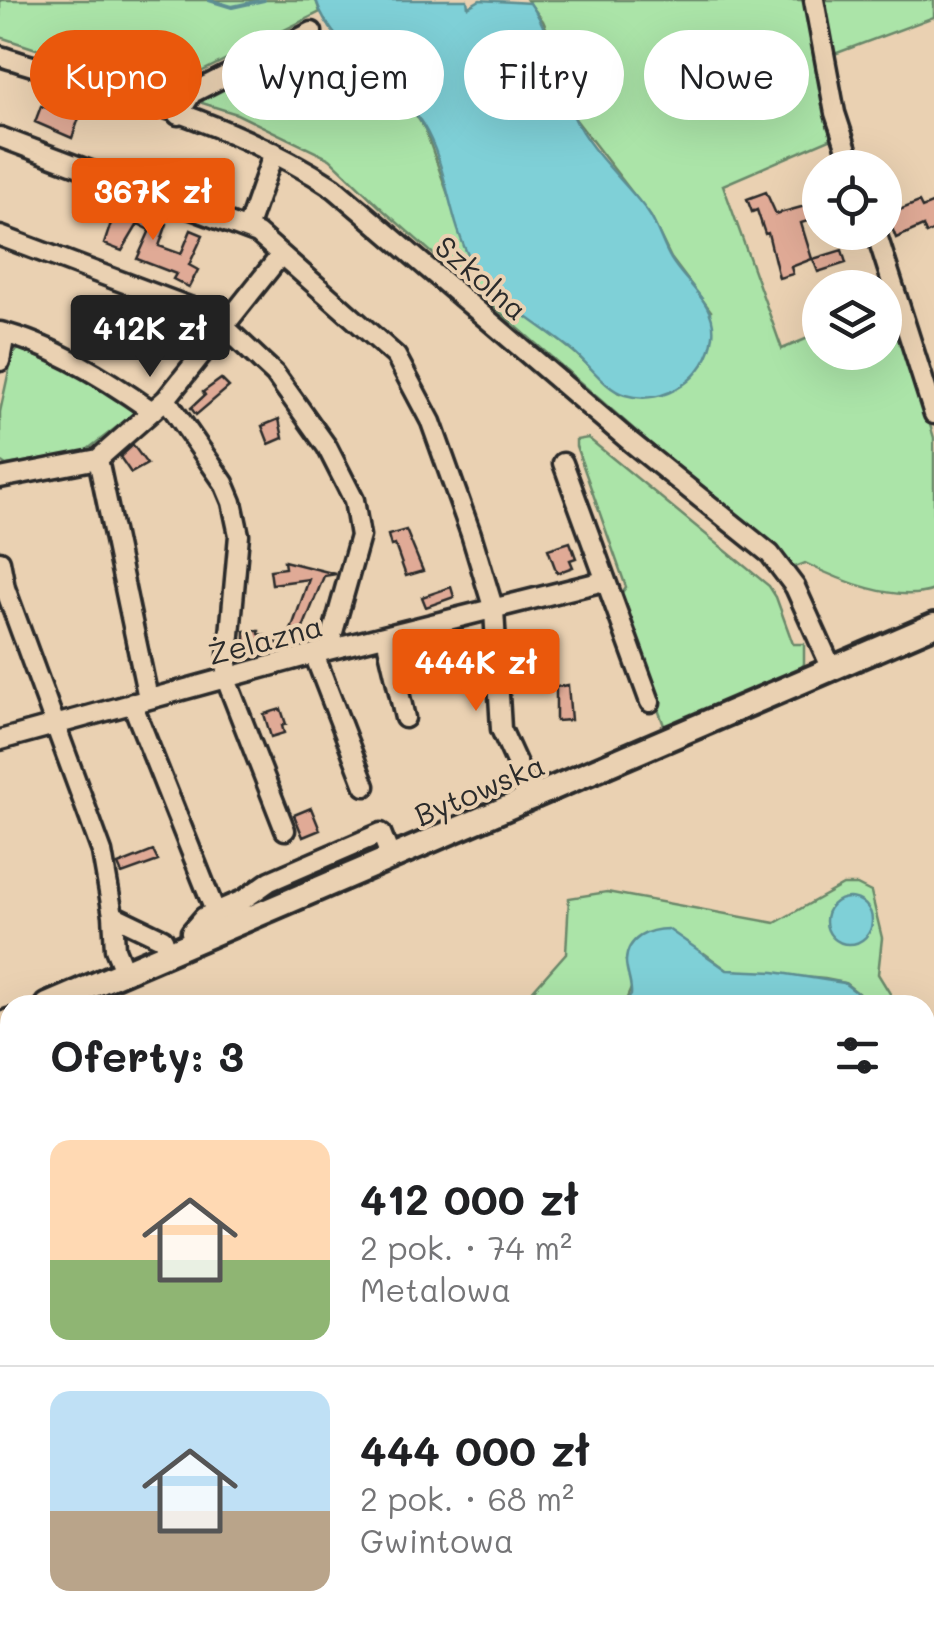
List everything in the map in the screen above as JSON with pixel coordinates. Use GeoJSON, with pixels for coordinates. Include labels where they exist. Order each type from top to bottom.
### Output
{"type":"FeatureCollection","features":[{"type":"Feature","properties":{"kind":"main road","name":"Bytowska"},"geometry":{"type":"LineString","coordinates":[[70,995],[934,625]]}},
{"type":"Feature","properties":{"kind":"street"},"geometry":{"type":"LineString","coordinates":[[814,0],[836,113],[847,150]]}},
{"type":"Feature","properties":{"kind":"street","name":"Szkolna"},"geometry":{"type":"LineString","coordinates":[[0,56],[30,66]]}},
{"type":"Feature","properties":{"kind":"street","name":"Szkolna"},"geometry":{"type":"LineString","coordinates":[[191,120],[274,152],[334,188],[632,444],[770,554],[800,597],[832,669]]}},
{"type":"Feature","properties":{"kind":"street"},"geometry":{"type":"LineString","coordinates":[[0,137],[258,234],[396,356],[431,422],[494,610],[501,730],[534,799]]}},
{"type":"Feature","properties":{"kind":"street"},"geometry":{"type":"LineString","coordinates":[[247,229],[274,152]]}},
{"type":"Feature","properties":{"kind":"street"},"geometry":{"type":"LineString","coordinates":[[0,236],[213,316],[275,374],[297,403],[354,500],[360,536],[321,652],[364,786]]}},
{"type":"Feature","properties":{"kind":"street"},"geometry":{"type":"LineString","coordinates":[[882,250],[934,414]]}},
{"type":"Feature","properties":{"kind":"street"},"geometry":{"type":"LineString","coordinates":[[0,478],[98,458],[158,405],[280,256]]}},
{"type":"Feature","properties":{"kind":"street"},"geometry":{"type":"LineString","coordinates":[[0,361],[3,332],[158,405],[224,483],[238,535],[226,680],[285,830]]}},
{"type":"Feature","properties":{"kind":"street"},"geometry":{"type":"LineString","coordinates":[[98,458],[140,700],[215,911]]}},
{"type":"Feature","properties":{"kind":"street"},"geometry":{"type":"LineString","coordinates":[[562,462],[650,702]]}},
{"type":"Feature","properties":{"kind":"street"},"geometry":{"type":"LineString","coordinates":[[0,560],[4,588],[102,852],[115,949],[124,972]]}},
{"type":"Feature","properties":{"kind":"street","name":"Żelazna"},"geometry":{"type":"LineString","coordinates":[[0,740],[321,652],[604,582]]}},
{"type":"Feature","properties":{"kind":"street"},"geometry":{"type":"LineString","coordinates":[[386,636],[405,718]]}},
{"type":"Feature","properties":{"kind":"street"},"geometry":{"type":"LineString","coordinates":[[195,942],[192,932],[204,917],[243,900],[270,881],[380,833],[391,858]]}},
{"type":"Feature","properties":{"kind":"street"},"geometry":{"type":"LineString","coordinates":[[113,914],[163,940],[168,954]]}},
{"type":"Feature","properties":{"kind":"green space"},"geometry":{"type":"Polygon","coordinates":[[[0,0],[316,0],[320,12],[284,30],[222,30],[222,61],[202,71],[202,30],[30,30],[30,47],[0,37],[0,0]]]}},
{"type":"Feature","properties":{"kind":"green space"},"geometry":{"type":"Polygon","coordinates":[[[527,0],[809,0],[837,136],[723,185],[782,349],[802,341],[802,370],[902,370],[902,333],[934,438],[934,590],[919,594],[886,592],[851,583],[805,563],[793,568],[383,210],[330,159],[249,120],[419,120],[471,260],[489,285],[620,394],[711,311],[671,258],[651,217],[576,120],[624,120],[624,30],[547,30],[527,0]]]}},
{"type":"Feature","properties":{"kind":"green space"},"geometry":{"type":"Polygon","coordinates":[[[819,0],[934,0],[934,17],[829,56],[819,0]]]}},
{"type":"Feature","properties":{"kind":"green space"},"geometry":{"type":"Polygon","coordinates":[[[222,84],[222,109],[202,103],[205,93],[222,84]]]}},
{"type":"Feature","properties":{"kind":"green space"},"geometry":{"type":"Polygon","coordinates":[[[20,349],[76,374],[134,407],[134,414],[84,452],[6,465],[0,461],[0,412],[13,352],[20,349]]]}},
{"type":"Feature","properties":{"kind":"green space"},"geometry":{"type":"Polygon","coordinates":[[[588,438],[769,586],[793,644],[804,644],[804,664],[796,674],[665,728],[617,599],[626,587],[576,446],[576,440],[588,438]]]}},
{"type":"Feature","properties":{"kind":"green space"},"geometry":{"type":"Polygon","coordinates":[[[843,885],[857,885],[871,892],[882,938],[878,974],[891,995],[860,995],[845,983],[825,979],[727,970],[704,953],[626,961],[632,986],[628,995],[529,995],[566,953],[569,898],[607,892],[775,923],[843,885]]]}},
{"type":"Feature","properties":{"kind":"water"},"geometry":{"type":"Polygon","coordinates":[[[316,0],[467,0],[468,7],[480,0],[530,3],[545,30],[464,30],[464,120],[576,120],[597,153],[647,211],[671,259],[710,314],[713,336],[694,376],[655,397],[618,392],[492,288],[463,245],[438,158],[419,120],[444,120],[444,30],[332,30],[316,0]]]}},
{"type":"Feature","properties":{"kind":"water"},"geometry":{"type":"Polygon","coordinates":[[[849,898],[865,905],[872,921],[865,937],[849,944],[833,937],[826,921],[833,905],[849,898]]]}},
{"type":"Feature","properties":{"kind":"water"},"geometry":{"type":"Polygon","coordinates":[[[668,929],[727,970],[774,972],[844,983],[860,995],[631,995],[627,953],[634,941],[653,931],[668,929]]]}},
{"type":"Feature","properties":{"kind":"building"},"geometry":{"type":"Polygon","coordinates":[[[36,120],[78,120],[72,138],[36,120]]]}},
{"type":"Feature","properties":{"kind":"building"},"geometry":{"type":"Polygon","coordinates":[[[766,192],[776,214],[802,207],[802,250],[809,250],[812,259],[791,267],[793,274],[779,278],[768,233],[765,234],[757,210],[752,212],[747,199],[766,192]]]}},
{"type":"Feature","properties":{"kind":"building"},"geometry":{"type":"Polygon","coordinates":[[[118,202],[167,224],[159,246],[181,254],[191,230],[203,235],[189,265],[198,270],[189,287],[173,279],[176,274],[137,259],[150,230],[138,224],[122,251],[104,244],[118,202]]]}},
{"type":"Feature","properties":{"kind":"building"},"geometry":{"type":"Polygon","coordinates":[[[919,202],[922,208],[934,203],[934,230],[926,234],[923,226],[902,235],[902,209],[919,202]]]}},
{"type":"Feature","properties":{"kind":"building"},"geometry":{"type":"Polygon","coordinates":[[[842,250],[846,263],[817,270],[813,259],[842,250]]]}},
{"type":"Feature","properties":{"kind":"building"},"geometry":{"type":"Polygon","coordinates":[[[120,296],[143,306],[139,314],[158,323],[154,332],[112,313],[120,296]]]}},
{"type":"Feature","properties":{"kind":"building"},"geometry":{"type":"Polygon","coordinates":[[[188,322],[202,333],[189,350],[178,335],[188,322]]]}},
{"type":"Feature","properties":{"kind":"building"},"geometry":{"type":"Polygon","coordinates":[[[221,379],[229,387],[196,415],[191,408],[205,395],[203,392],[221,379]]]}},
{"type":"Feature","properties":{"kind":"building"},"geometry":{"type":"Polygon","coordinates":[[[279,419],[283,438],[269,444],[262,426],[279,419]]]}},
{"type":"Feature","properties":{"kind":"building"},"geometry":{"type":"Polygon","coordinates":[[[133,445],[147,464],[131,473],[120,457],[133,445]]]}},
{"type":"Feature","properties":{"kind":"building"},"geometry":{"type":"Polygon","coordinates":[[[406,530],[423,571],[406,576],[388,535],[406,530]]]}},
{"type":"Feature","properties":{"kind":"building"},"geometry":{"type":"Polygon","coordinates":[[[570,542],[576,558],[570,560],[573,567],[557,573],[548,549],[570,542]]]}},
{"type":"Feature","properties":{"kind":"building"},"geometry":{"type":"Polygon","coordinates":[[[284,561],[336,574],[324,576],[301,633],[291,630],[309,579],[272,584],[270,570],[285,568],[284,561]]]}},
{"type":"Feature","properties":{"kind":"building"},"geometry":{"type":"Polygon","coordinates":[[[451,587],[454,597],[426,607],[422,597],[451,587]]]}},
{"type":"Feature","properties":{"kind":"building"},"geometry":{"type":"Polygon","coordinates":[[[245,631],[259,631],[278,639],[275,650],[245,645],[245,631]]]}},
{"type":"Feature","properties":{"kind":"building"},"geometry":{"type":"Polygon","coordinates":[[[568,685],[571,720],[556,721],[556,687],[568,685]]]}},
{"type":"Feature","properties":{"kind":"building"},"geometry":{"type":"Polygon","coordinates":[[[281,709],[286,724],[282,726],[284,733],[271,737],[264,714],[281,709]]]}},
{"type":"Feature","properties":{"kind":"building"},"geometry":{"type":"Polygon","coordinates":[[[311,808],[320,830],[303,837],[294,815],[311,808]]]}},
{"type":"Feature","properties":{"kind":"building"},"geometry":{"type":"Polygon","coordinates":[[[153,851],[158,861],[122,874],[118,865],[153,851]]]}},
{"type":"Feature","properties":{"kind":"waterway"},"geometry":{"type":"LineString","coordinates":[[209,0],[232,7],[264,0]]}}]}
